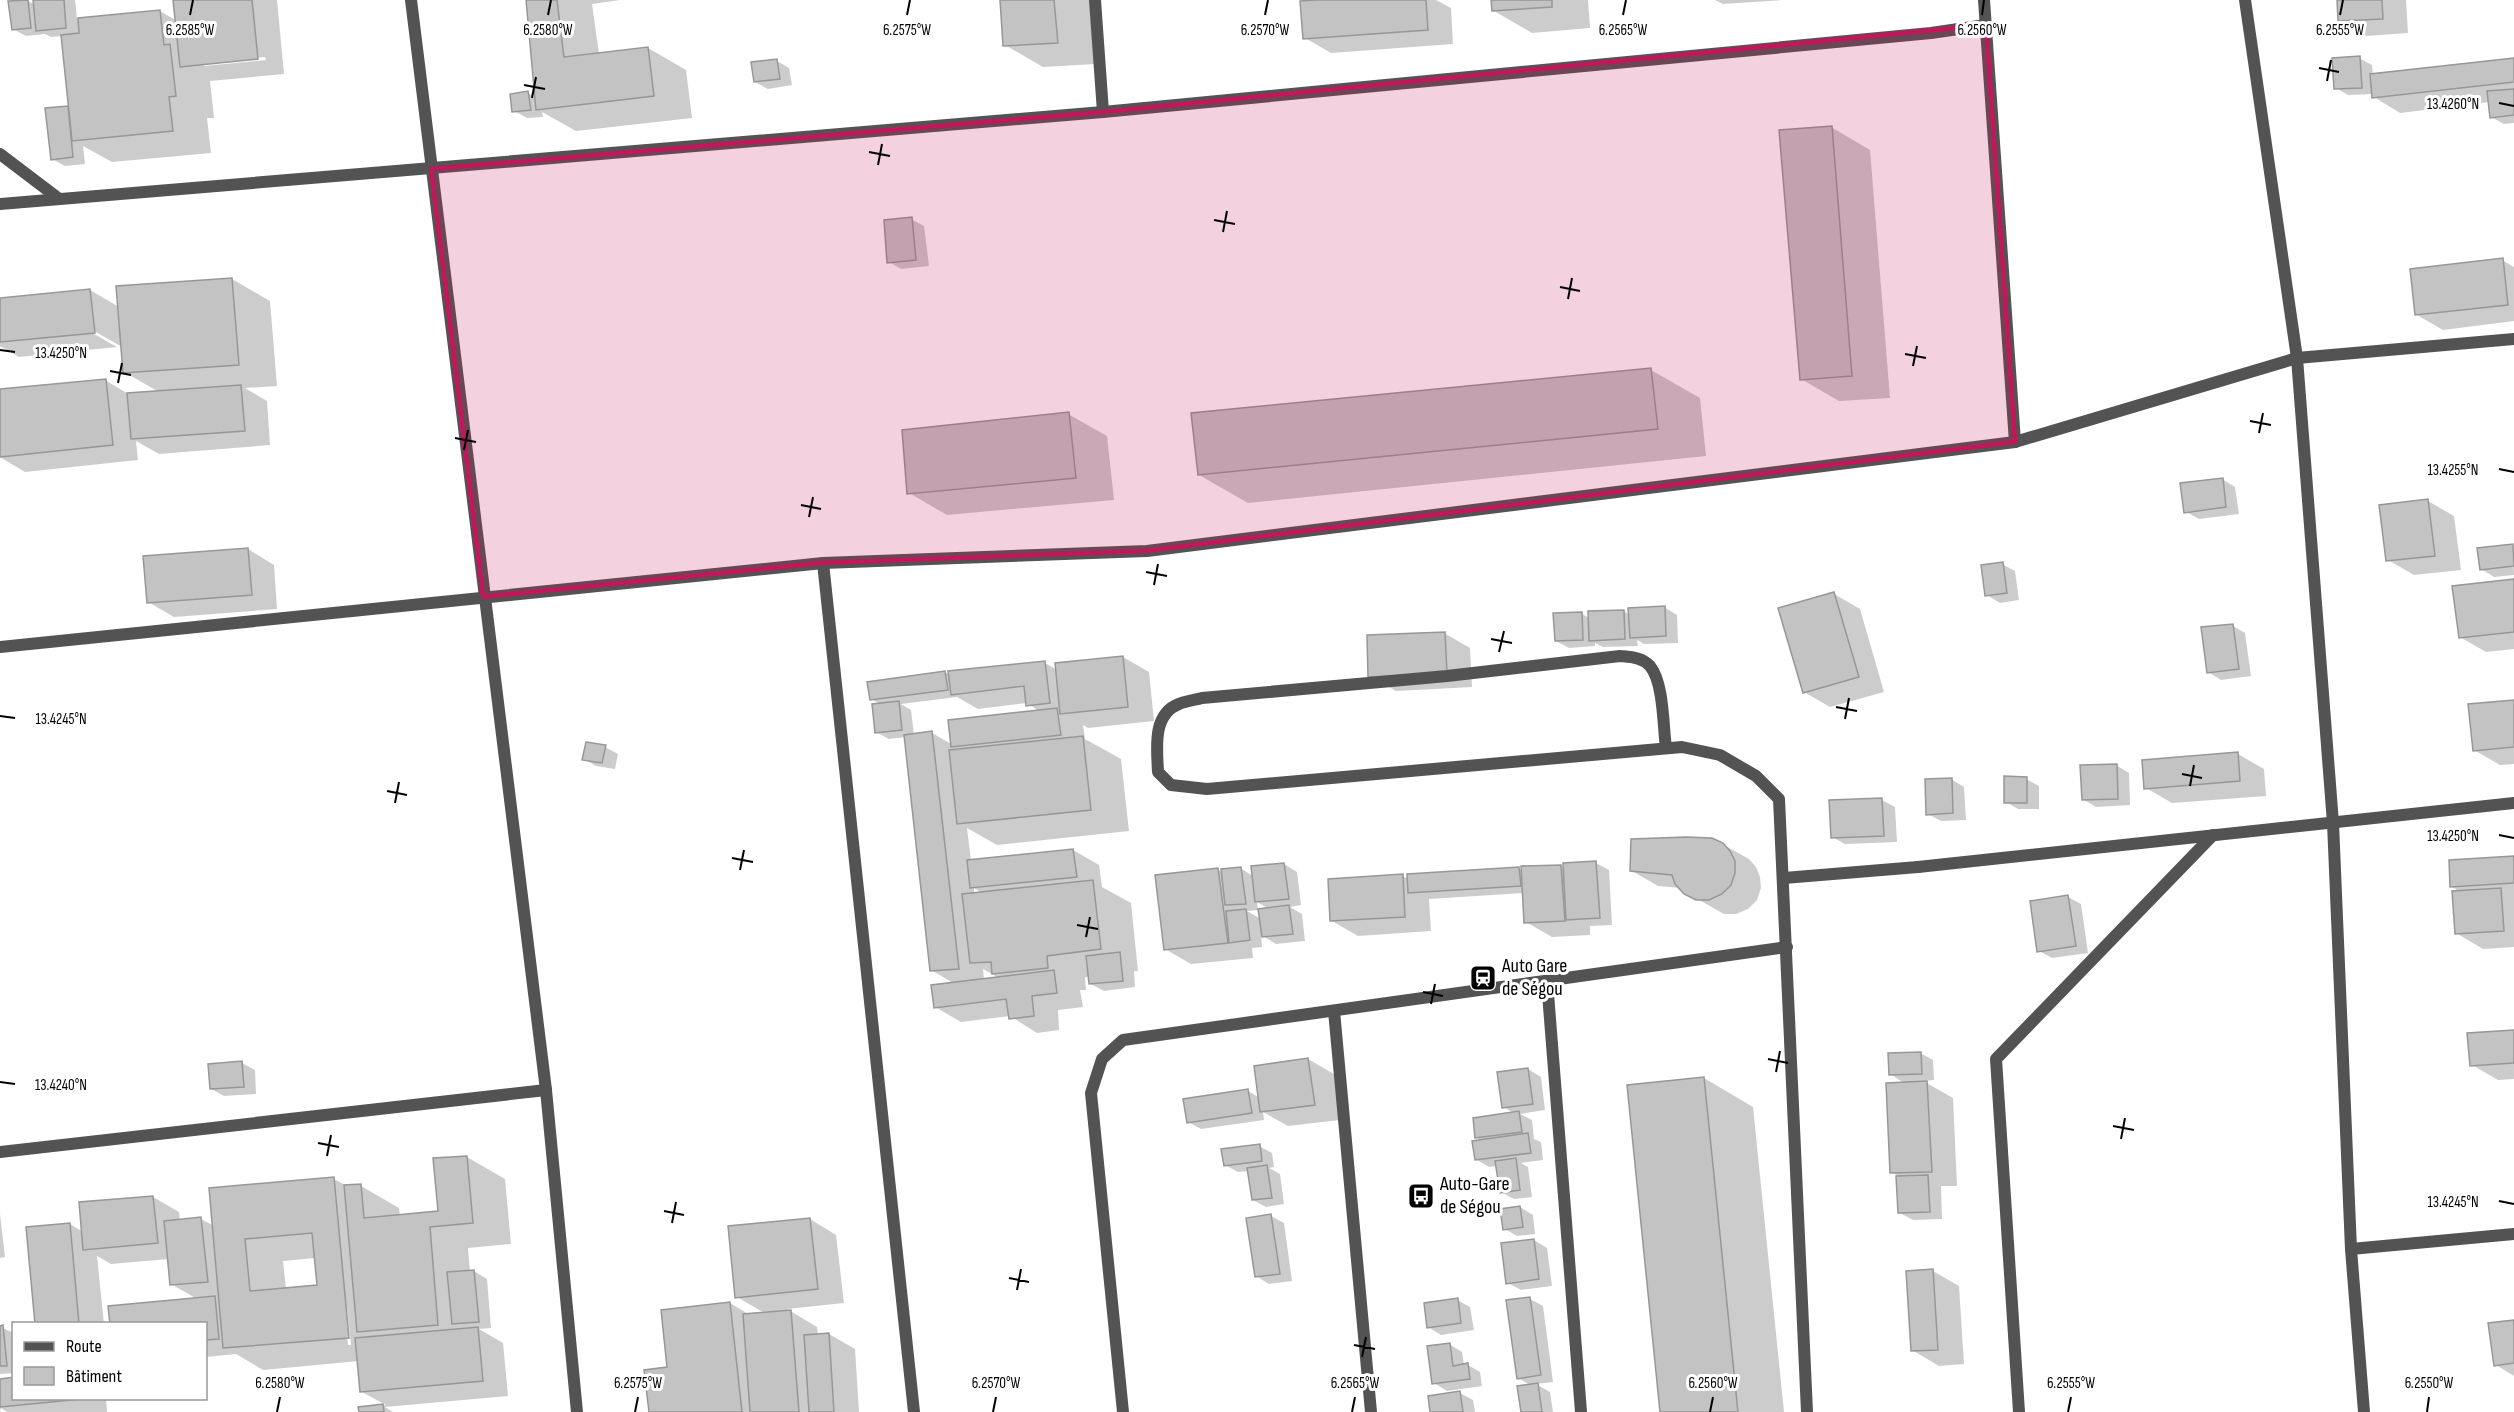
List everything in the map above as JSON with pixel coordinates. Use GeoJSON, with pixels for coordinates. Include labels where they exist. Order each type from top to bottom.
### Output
{"type":"FeatureCollection","features":[{"type":"Feature","properties":{"kind":"street"},"geometry":{"type":"LineString","coordinates":[[411,0],[483,597],[546,1090],[577,1412]]}},
{"type":"Feature","properties":{"kind":"street"},"geometry":{"type":"LineString","coordinates":[[1095,0],[1103,112]]}},
{"type":"Feature","properties":{"kind":"street"},"geometry":{"type":"LineString","coordinates":[[1984,0],[2014,442]]}},
{"type":"Feature","properties":{"kind":"street"},"geometry":{"type":"LineString","coordinates":[[2245,0],[2297,358],[2333,823],[2351,1249],[2364,1412]]}},
{"type":"Feature","properties":{"kind":"street"},"geometry":{"type":"LineString","coordinates":[[0,204],[1103,112],[1986,26]]}},
{"type":"Feature","properties":{"kind":"street"},"geometry":{"type":"LineString","coordinates":[[0,154],[58,198]]}},
{"type":"Feature","properties":{"kind":"street"},"geometry":{"type":"LineString","coordinates":[[0,647],[823,563],[1147,551],[2014,442],[2297,358],[2514,339]]}},
{"type":"Feature","properties":{"kind":"street"},"geometry":{"type":"LineString","coordinates":[[823,563],[914,1412]]}},
{"type":"Feature","properties":{"kind":"street"},"geometry":{"type":"LineString","coordinates":[[1666,748],[1659,688],[1650,666],[1637,658],[1620,656],[1447,676],[1202,698],[1177,704],[1162,718],[1157,738],[1158,772],[1171,785],[1207,789],[1682,747],[1719,755],[1756,776],[1779,799],[1807,1412]]}},
{"type":"Feature","properties":{"kind":"street"},"geometry":{"type":"LineString","coordinates":[[1784,878],[1918,867],[2514,803]]}},
{"type":"Feature","properties":{"kind":"street"},"geometry":{"type":"LineString","coordinates":[[2019,1412],[1996,1059],[2213,835]]}},
{"type":"Feature","properties":{"kind":"street"},"geometry":{"type":"LineString","coordinates":[[1123,1412],[1091,1093],[1102,1059],[1123,1040],[1787,947]]}},
{"type":"Feature","properties":{"kind":"street"},"geometry":{"type":"LineString","coordinates":[[1546,981],[1581,1412]]}},
{"type":"Feature","properties":{"kind":"street"},"geometry":{"type":"LineString","coordinates":[[1334,1011],[1371,1412]]}},
{"type":"Feature","properties":{"kind":"street"},"geometry":{"type":"LineString","coordinates":[[0,1152],[546,1090]]}},
{"type":"Feature","properties":{"kind":"street"},"geometry":{"type":"LineString","coordinates":[[2351,1249],[2514,1234]]}},
{"type":"Feature","properties":{"kind":"highlighted area"},"geometry":{"type":"Polygon","coordinates":[[[1986,25],[2015,442],[1147,551],[823,563],[483,597],[431,169],[1103,112],[1986,25]]]}},
{"type":"Feature","properties":{"kind":"building"},"geometry":{"type":"Polygon","coordinates":[[[28,0],[31,28],[12,30],[8,1],[28,0]]]}},
{"type":"Feature","properties":{"kind":"building"},"geometry":{"type":"Polygon","coordinates":[[[33,0],[64,0],[66,28],[36,31],[33,0]]]}},
{"type":"Feature","properties":{"kind":"building"},"geometry":{"type":"Polygon","coordinates":[[[173,0],[252,0],[258,59],[180,67],[173,0]]]}},
{"type":"Feature","properties":{"kind":"building"},"geometry":{"type":"Polygon","coordinates":[[[526,0],[557,0],[564,57],[648,47],[654,96],[536,110],[526,0]]]}},
{"type":"Feature","properties":{"kind":"building"},"geometry":{"type":"Polygon","coordinates":[[[1000,0],[1054,0],[1058,43],[1003,46],[1000,0]]]}},
{"type":"Feature","properties":{"kind":"building"},"geometry":{"type":"Polygon","coordinates":[[[1426,0],[1428,30],[1303,39],[1300,1],[1426,0]]]}},
{"type":"Feature","properties":{"kind":"building"},"geometry":{"type":"Polygon","coordinates":[[[1491,0],[1552,0],[1552,7],[1492,11],[1491,0]]]}},
{"type":"Feature","properties":{"kind":"building"},"geometry":{"type":"Polygon","coordinates":[[[2337,0],[2382,0],[2383,19],[2338,21],[2337,0]]]}},
{"type":"Feature","properties":{"kind":"building"},"geometry":{"type":"Polygon","coordinates":[[[160,10],[164,45],[170,44],[176,96],[169,97],[173,131],[72,141],[61,35],[79,33],[78,18],[160,10]]]}},
{"type":"Feature","properties":{"kind":"building"},"geometry":{"type":"Polygon","coordinates":[[[2360,56],[2362,88],[2334,89],[2332,58],[2360,56]]]}},
{"type":"Feature","properties":{"kind":"building"},"geometry":{"type":"Polygon","coordinates":[[[2514,58],[2514,82],[2372,98],[2370,74],[2514,58]]]}},
{"type":"Feature","properties":{"kind":"building"},"geometry":{"type":"Polygon","coordinates":[[[777,59],[780,79],[754,82],[751,62],[777,59]]]}},
{"type":"Feature","properties":{"kind":"building"},"geometry":{"type":"Polygon","coordinates":[[[2514,89],[2514,115],[2490,118],[2487,91],[2514,89]]]}},
{"type":"Feature","properties":{"kind":"building"},"geometry":{"type":"Polygon","coordinates":[[[528,91],[531,110],[512,112],[510,94],[528,91]]]}},
{"type":"Feature","properties":{"kind":"building"},"geometry":{"type":"Polygon","coordinates":[[[68,106],[73,157],[51,160],[45,108],[68,106]]]}},
{"type":"Feature","properties":{"kind":"building"},"geometry":{"type":"Polygon","coordinates":[[[1832,126],[1852,376],[1800,380],[1779,130],[1832,126]]]}},
{"type":"Feature","properties":{"kind":"building"},"geometry":{"type":"Polygon","coordinates":[[[912,217],[916,260],[887,263],[884,220],[912,217]]]}},
{"type":"Feature","properties":{"kind":"building"},"geometry":{"type":"Polygon","coordinates":[[[2503,258],[2508,305],[2415,315],[2410,269],[2503,258]]]}},
{"type":"Feature","properties":{"kind":"building"},"geometry":{"type":"Polygon","coordinates":[[[232,278],[239,365],[123,373],[116,286],[232,278]]]}},
{"type":"Feature","properties":{"kind":"building"},"geometry":{"type":"Polygon","coordinates":[[[90,289],[95,333],[0,342],[0,298],[90,289]]]}},
{"type":"Feature","properties":{"kind":"building"},"geometry":{"type":"Polygon","coordinates":[[[1651,368],[1658,429],[1198,475],[1191,413],[1651,368]]]}},
{"type":"Feature","properties":{"kind":"building"},"geometry":{"type":"Polygon","coordinates":[[[106,379],[113,445],[0,457],[0,389],[106,379]]]}},
{"type":"Feature","properties":{"kind":"building"},"geometry":{"type":"Polygon","coordinates":[[[241,385],[245,431],[131,439],[127,393],[241,385]]]}},
{"type":"Feature","properties":{"kind":"building"},"geometry":{"type":"Polygon","coordinates":[[[1069,412],[1076,478],[907,494],[902,430],[1069,412]]]}},
{"type":"Feature","properties":{"kind":"building"},"geometry":{"type":"Polygon","coordinates":[[[2223,478],[2226,507],[2184,513],[2180,483],[2223,478]]]}},
{"type":"Feature","properties":{"kind":"building"},"geometry":{"type":"Polygon","coordinates":[[[2428,499],[2435,556],[2386,561],[2379,505],[2428,499]]]}},
{"type":"Feature","properties":{"kind":"building"},"geometry":{"type":"Polygon","coordinates":[[[2513,544],[2514,566],[2480,570],[2477,548],[2513,544]]]}},
{"type":"Feature","properties":{"kind":"building"},"geometry":{"type":"Polygon","coordinates":[[[248,548],[252,595],[147,603],[143,556],[248,548]]]}},
{"type":"Feature","properties":{"kind":"building"},"geometry":{"type":"Polygon","coordinates":[[[2003,562],[2007,593],[1985,596],[1981,565],[2003,562]]]}},
{"type":"Feature","properties":{"kind":"building"},"geometry":{"type":"Polygon","coordinates":[[[2514,579],[2514,632],[2459,638],[2452,586],[2514,579]]]}},
{"type":"Feature","properties":{"kind":"building"},"geometry":{"type":"Polygon","coordinates":[[[1834,592],[1859,677],[1803,693],[1778,608],[1834,592]]]}},
{"type":"Feature","properties":{"kind":"building"},"geometry":{"type":"Polygon","coordinates":[[[1665,606],[1666,636],[1630,638],[1628,608],[1665,606]]]}},
{"type":"Feature","properties":{"kind":"building"},"geometry":{"type":"Polygon","coordinates":[[[1624,610],[1625,639],[1589,641],[1588,611],[1624,610]]]}},
{"type":"Feature","properties":{"kind":"building"},"geometry":{"type":"Polygon","coordinates":[[[1582,612],[1583,640],[1555,641],[1553,613],[1582,612]]]}},
{"type":"Feature","properties":{"kind":"building"},"geometry":{"type":"Polygon","coordinates":[[[2233,624],[2239,669],[2207,673],[2201,627],[2233,624]]]}},
{"type":"Feature","properties":{"kind":"building"},"geometry":{"type":"Polygon","coordinates":[[[1445,632],[1447,673],[1368,677],[1367,635],[1445,632]]]}},
{"type":"Feature","properties":{"kind":"building"},"geometry":{"type":"Polygon","coordinates":[[[1123,656],[1128,707],[1060,714],[1055,663],[1123,656]]]}},
{"type":"Feature","properties":{"kind":"building"},"geometry":{"type":"Polygon","coordinates":[[[1045,661],[1050,703],[1026,706],[1024,686],[951,695],[948,671],[1045,661]]]}},
{"type":"Feature","properties":{"kind":"building"},"geometry":{"type":"Polygon","coordinates":[[[945,671],[948,690],[870,700],[867,682],[945,671]]]}},
{"type":"Feature","properties":{"kind":"building"},"geometry":{"type":"Polygon","coordinates":[[[2514,700],[2514,747],[2473,751],[2468,704],[2514,700]]]}},
{"type":"Feature","properties":{"kind":"building"},"geometry":{"type":"Polygon","coordinates":[[[899,701],[902,730],[875,733],[872,704],[899,701]]]}},
{"type":"Feature","properties":{"kind":"building"},"geometry":{"type":"Polygon","coordinates":[[[1057,708],[1061,735],[951,747],[948,720],[1057,708]]]}},
{"type":"Feature","properties":{"kind":"building"},"geometry":{"type":"Polygon","coordinates":[[[932,731],[959,969],[930,971],[904,735],[932,731]]]}},
{"type":"Feature","properties":{"kind":"building"},"geometry":{"type":"Polygon","coordinates":[[[1083,736],[1091,810],[957,824],[949,750],[1083,736]]]}},
{"type":"Feature","properties":{"kind":"building"},"geometry":{"type":"Polygon","coordinates":[[[586,742],[606,745],[602,763],[582,760],[586,742]]]}},
{"type":"Feature","properties":{"kind":"building"},"geometry":{"type":"Polygon","coordinates":[[[2238,752],[2240,781],[2144,789],[2142,760],[2238,752]]]}},
{"type":"Feature","properties":{"kind":"building"},"geometry":{"type":"Polygon","coordinates":[[[2117,764],[2118,799],[2082,800],[2080,765],[2117,764]]]}},
{"type":"Feature","properties":{"kind":"building"},"geometry":{"type":"Polygon","coordinates":[[[2004,776],[2027,777],[2027,803],[2004,803],[2004,776]]]}},
{"type":"Feature","properties":{"kind":"building"},"geometry":{"type":"Polygon","coordinates":[[[1952,778],[1953,813],[1926,815],[1925,779],[1952,778]]]}},
{"type":"Feature","properties":{"kind":"building"},"geometry":{"type":"Polygon","coordinates":[[[1882,798],[1884,836],[1831,838],[1829,800],[1882,798]]]}},
{"type":"Feature","properties":{"kind":"building"},"geometry":{"type":"Polygon","coordinates":[[[1712,838],[1723,843],[1730,851],[1735,861],[1735,873],[1731,885],[1722,894],[1709,900],[1696,900],[1684,894],[1675,884],[1672,875],[1630,871],[1631,839],[1712,838]]]}},
{"type":"Feature","properties":{"kind":"building"},"geometry":{"type":"Polygon","coordinates":[[[1073,849],[1077,877],[970,888],[967,860],[1073,849]]]}},
{"type":"Feature","properties":{"kind":"building"},"geometry":{"type":"Polygon","coordinates":[[[2514,856],[2514,883],[2450,887],[2449,860],[2514,856]]]}},
{"type":"Feature","properties":{"kind":"building"},"geometry":{"type":"Polygon","coordinates":[[[1596,861],[1600,918],[1566,920],[1563,863],[1596,861]]]}},
{"type":"Feature","properties":{"kind":"building"},"geometry":{"type":"Polygon","coordinates":[[[1284,863],[1289,899],[1255,902],[1251,866],[1284,863]]]}},
{"type":"Feature","properties":{"kind":"building"},"geometry":{"type":"Polygon","coordinates":[[[1561,865],[1565,921],[1524,923],[1521,866],[1561,865]]]}},
{"type":"Feature","properties":{"kind":"building"},"geometry":{"type":"Polygon","coordinates":[[[1241,867],[1246,904],[1225,905],[1221,869],[1241,867]]]}},
{"type":"Feature","properties":{"kind":"building"},"geometry":{"type":"Polygon","coordinates":[[[1519,867],[1521,886],[1408,893],[1407,874],[1519,867]]]}},
{"type":"Feature","properties":{"kind":"building"},"geometry":{"type":"Polygon","coordinates":[[[1218,868],[1228,943],[1164,950],[1155,875],[1218,868]]]}},
{"type":"Feature","properties":{"kind":"building"},"geometry":{"type":"Polygon","coordinates":[[[1403,874],[1405,917],[1330,921],[1328,879],[1403,874]]]}},
{"type":"Feature","properties":{"kind":"building"},"geometry":{"type":"Polygon","coordinates":[[[1093,880],[1101,949],[1047,956],[1048,968],[992,974],[991,962],[970,963],[962,894],[1093,880]]]}},
{"type":"Feature","properties":{"kind":"building"},"geometry":{"type":"Polygon","coordinates":[[[2501,888],[2504,931],[2455,934],[2452,891],[2501,888]]]}},
{"type":"Feature","properties":{"kind":"building"},"geometry":{"type":"Polygon","coordinates":[[[2068,895],[2076,946],[2037,952],[2030,901],[2068,895]]]}},
{"type":"Feature","properties":{"kind":"building"},"geometry":{"type":"Polygon","coordinates":[[[1289,905],[1293,934],[1262,937],[1258,909],[1289,905]]]}},
{"type":"Feature","properties":{"kind":"building"},"geometry":{"type":"Polygon","coordinates":[[[1246,909],[1250,940],[1229,943],[1226,911],[1246,909]]]}},
{"type":"Feature","properties":{"kind":"building"},"geometry":{"type":"Polygon","coordinates":[[[1120,952],[1123,981],[1089,984],[1086,956],[1120,952]]]}},
{"type":"Feature","properties":{"kind":"building"},"geometry":{"type":"Polygon","coordinates":[[[1054,970],[1057,993],[1032,996],[1034,1016],[1009,1019],[1006,999],[934,1008],[931,985],[1054,970]]]}},
{"type":"Feature","properties":{"kind":"building"},"geometry":{"type":"Polygon","coordinates":[[[2514,1030],[2514,1063],[2470,1066],[2467,1033],[2514,1030]]]}},
{"type":"Feature","properties":{"kind":"building"},"geometry":{"type":"Polygon","coordinates":[[[1921,1052],[1922,1074],[1889,1075],[1888,1053],[1921,1052]]]}},
{"type":"Feature","properties":{"kind":"building"},"geometry":{"type":"Polygon","coordinates":[[[1308,1058],[1315,1105],[1260,1112],[1254,1066],[1308,1058]]]}},
{"type":"Feature","properties":{"kind":"building"},"geometry":{"type":"Polygon","coordinates":[[[242,1061],[244,1087],[210,1089],[208,1064],[242,1061]]]}},
{"type":"Feature","properties":{"kind":"building"},"geometry":{"type":"Polygon","coordinates":[[[1528,1068],[1533,1104],[1502,1108],[1497,1072],[1528,1068]]]}},
{"type":"Feature","properties":{"kind":"building"},"geometry":{"type":"Polygon","coordinates":[[[1704,1077],[1738,1412],[1660,1412],[1627,1085],[1704,1077]]]}},
{"type":"Feature","properties":{"kind":"building"},"geometry":{"type":"Polygon","coordinates":[[[1927,1081],[1932,1172],[1890,1173],[1886,1083],[1927,1081]]]}},
{"type":"Feature","properties":{"kind":"building"},"geometry":{"type":"Polygon","coordinates":[[[1248,1089],[1252,1113],[1187,1123],[1183,1099],[1248,1089]]]}},
{"type":"Feature","properties":{"kind":"building"},"geometry":{"type":"Polygon","coordinates":[[[1519,1111],[1522,1132],[1475,1138],[1473,1118],[1519,1111]]]}},
{"type":"Feature","properties":{"kind":"building"},"geometry":{"type":"Polygon","coordinates":[[[1528,1133],[1531,1153],[1475,1160],[1472,1141],[1528,1133]]]}},
{"type":"Feature","properties":{"kind":"building"},"geometry":{"type":"Polygon","coordinates":[[[1260,1144],[1262,1161],[1224,1166],[1221,1149],[1260,1144]]]}},
{"type":"Feature","properties":{"kind":"building"},"geometry":{"type":"Polygon","coordinates":[[[467,1156],[473,1223],[430,1227],[438,1325],[357,1332],[344,1185],[361,1184],[364,1218],[438,1211],[433,1158],[467,1156]]]}},
{"type":"Feature","properties":{"kind":"building"},"geometry":{"type":"Polygon","coordinates":[[[1516,1158],[1520,1190],[1500,1193],[1495,1161],[1516,1158]]]}},
{"type":"Feature","properties":{"kind":"building"},"geometry":{"type":"Polygon","coordinates":[[[1267,1165],[1272,1198],[1252,1200],[1247,1168],[1267,1165]]]}},
{"type":"Feature","properties":{"kind":"building"},"geometry":{"type":"Polygon","coordinates":[[[1928,1175],[1930,1212],[1898,1213],[1896,1176],[1928,1175]]]}},
{"type":"Feature","properties":{"kind":"building"},"geometry":{"type":"Polygon","coordinates":[[[334,1177],[349,1338],[223,1348],[209,1188],[334,1177]],[[312,1233],[245,1239],[250,1291],[317,1285],[312,1233]]]}},
{"type":"Feature","properties":{"kind":"building"},"geometry":{"type":"Polygon","coordinates":[[[153,1196],[158,1243],[83,1250],[79,1202],[153,1196]]]}},
{"type":"Feature","properties":{"kind":"building"},"geometry":{"type":"Polygon","coordinates":[[[1520,1206],[1523,1227],[1503,1230],[1500,1209],[1520,1206]]]}},
{"type":"Feature","properties":{"kind":"building"},"geometry":{"type":"Polygon","coordinates":[[[1271,1214],[1280,1274],[1255,1277],[1246,1218],[1271,1214]]]}},
{"type":"Feature","properties":{"kind":"building"},"geometry":{"type":"Polygon","coordinates":[[[201,1217],[208,1282],[170,1285],[164,1221],[201,1217]]]}},
{"type":"Feature","properties":{"kind":"building"},"geometry":{"type":"Polygon","coordinates":[[[810,1218],[818,1289],[735,1298],[728,1226],[810,1218]]]}},
{"type":"Feature","properties":{"kind":"building"},"geometry":{"type":"Polygon","coordinates":[[[70,1223],[79,1322],[35,1322],[26,1227],[70,1223]]]}},
{"type":"Feature","properties":{"kind":"building"},"geometry":{"type":"Polygon","coordinates":[[[1534,1239],[1539,1279],[1506,1284],[1501,1243],[1534,1239]]]}},
{"type":"Feature","properties":{"kind":"building"},"geometry":{"type":"Polygon","coordinates":[[[1933,1269],[1938,1350],[1911,1351],[1906,1271],[1933,1269]]]}},
{"type":"Feature","properties":{"kind":"building"},"geometry":{"type":"Polygon","coordinates":[[[474,1270],[479,1322],[452,1324],[447,1272],[474,1270]]]}},
{"type":"Feature","properties":{"kind":"building"},"geometry":{"type":"Polygon","coordinates":[[[215,1296],[219,1339],[207,1340],[207,1322],[110,1322],[108,1306],[215,1296]]]}},
{"type":"Feature","properties":{"kind":"building"},"geometry":{"type":"Polygon","coordinates":[[[1530,1297],[1541,1375],[1517,1379],[1506,1300],[1530,1297]]]}},
{"type":"Feature","properties":{"kind":"building"},"geometry":{"type":"Polygon","coordinates":[[[1458,1298],[1461,1323],[1427,1328],[1424,1303],[1458,1298]]]}},
{"type":"Feature","properties":{"kind":"building"},"geometry":{"type":"Polygon","coordinates":[[[730,1302],[742,1412],[649,1412],[644,1370],[667,1367],[661,1310],[730,1302]]]}},
{"type":"Feature","properties":{"kind":"building"},"geometry":{"type":"Polygon","coordinates":[[[791,1310],[799,1412],[750,1412],[743,1314],[791,1310]]]}},
{"type":"Feature","properties":{"kind":"building"},"geometry":{"type":"Polygon","coordinates":[[[2514,1320],[2514,1363],[2494,1366],[2488,1323],[2514,1320]]]}},
{"type":"Feature","properties":{"kind":"building"},"geometry":{"type":"Polygon","coordinates":[[[3,1325],[7,1366],[0,1366],[0,1326],[3,1325]]]}},
{"type":"Feature","properties":{"kind":"building"},"geometry":{"type":"Polygon","coordinates":[[[478,1327],[483,1381],[360,1392],[355,1338],[478,1327]]]}},
{"type":"Feature","properties":{"kind":"building"},"geometry":{"type":"Polygon","coordinates":[[[829,1333],[834,1412],[809,1412],[804,1335],[829,1333]]]}},
{"type":"Feature","properties":{"kind":"building"},"geometry":{"type":"Polygon","coordinates":[[[1450,1343],[1453,1366],[1468,1363],[1470,1379],[1432,1384],[1427,1346],[1450,1343]]]}},
{"type":"Feature","properties":{"kind":"building"},"geometry":{"type":"Polygon","coordinates":[[[12,1377],[12,1400],[72,1400],[0,1407],[0,1379],[12,1377]]]}},
{"type":"Feature","properties":{"kind":"building"},"geometry":{"type":"Polygon","coordinates":[[[1538,1383],[1542,1412],[1521,1412],[1517,1386],[1538,1383]]]}},
{"type":"Feature","properties":{"kind":"building"},"geometry":{"type":"Polygon","coordinates":[[[1460,1391],[1463,1412],[1430,1412],[1428,1396],[1460,1391]]]}},
{"type":"Feature","properties":{"kind":"building"},"geometry":{"type":"Polygon","coordinates":[[[383,1404],[384,1412],[359,1412],[358,1407],[383,1404]]]}},
{"type":"Feature","properties":{"kind":"place","name":"Auto Gare de Ségou"},"geometry":{"type":"Point","coordinates":[1483,978]}},
{"type":"Feature","properties":{"kind":"place","name":"Auto-Gare de Ségou"},"geometry":{"type":"Point","coordinates":[1421,1196]}}]}
